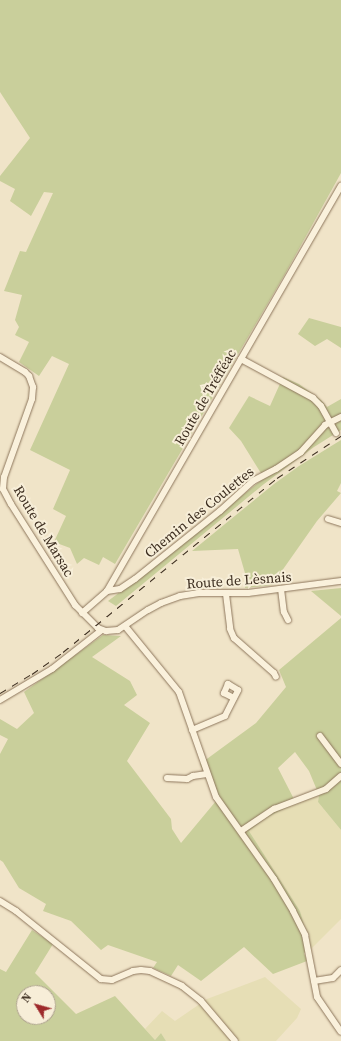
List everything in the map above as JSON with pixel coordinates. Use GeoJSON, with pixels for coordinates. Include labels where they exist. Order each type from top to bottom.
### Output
{"type":"FeatureCollection","features":[{"type":"Feature","properties":{"kind":"street","name":"Route de Tréfféac"},"geometry":{"type":"LineString","coordinates":[[82,613],[107,591],[341,186]]}},
{"type":"Feature","properties":{"kind":"street","name":"Route de Marsac"},"geometry":{"type":"LineString","coordinates":[[0,357],[25,372],[29,376],[33,387],[32,399],[4,477],[3,489],[14,510],[69,597],[82,613]]}},
{"type":"Feature","properties":{"kind":"street"},"geometry":{"type":"LineString","coordinates":[[241,359],[313,398],[321,406],[336,433]]}},
{"type":"Feature","properties":{"kind":"street","name":"Chemin des Coulettes"},"geometry":{"type":"LineString","coordinates":[[107,591],[120,589],[135,579],[253,481],[276,469],[301,452],[330,422],[341,417]]}},
{"type":"Feature","properties":{"kind":"street"},"geometry":{"type":"LineString","coordinates":[[328,519],[341,523]]}},
{"type":"Feature","properties":{"kind":"street","name":"Route de Lèsnais"},"geometry":{"type":"LineString","coordinates":[[102,630],[112,632],[125,626],[155,606],[180,596],[200,593],[226,594],[281,589],[341,581]]}},
{"type":"Feature","properties":{"kind":"street"},"geometry":{"type":"LineString","coordinates":[[281,589],[284,612],[288,620]]}},
{"type":"Feature","properties":{"kind":"street"},"geometry":{"type":"LineString","coordinates":[[226,594],[230,629],[234,638],[274,673],[276,677]]}},
{"type":"Feature","properties":{"kind":"street"},"geometry":{"type":"LineString","coordinates":[[0,700],[52,668],[102,630],[82,613]]}},
{"type":"Feature","properties":{"kind":"street"},"geometry":{"type":"LineString","coordinates":[[125,626],[179,692],[216,797],[274,879],[305,935],[318,997],[341,1032]]}},
{"type":"Feature","properties":{"kind":"street"},"geometry":{"type":"LineString","coordinates":[[192,730],[224,716],[234,698]]}},
{"type":"Feature","properties":{"kind":"street"},"geometry":{"type":"LineString","coordinates":[[320,736],[341,764]]}},
{"type":"Feature","properties":{"kind":"street"},"geometry":{"type":"LineString","coordinates":[[167,778],[187,779],[193,776],[207,774]]}},
{"type":"Feature","properties":{"kind":"street"},"geometry":{"type":"LineString","coordinates":[[241,831],[274,809],[326,789],[341,776]]}},
{"type":"Feature","properties":{"kind":"street"},"geometry":{"type":"LineString","coordinates":[[0,901],[101,979],[112,980],[132,971],[141,970],[150,971],[182,986],[201,1001],[235,1041]]}},
{"type":"Feature","properties":{"kind":"street"},"geometry":{"type":"LineString","coordinates":[[314,981],[333,978],[341,970]]}},
{"type":"Feature","properties":{"kind":"shaded area"},"geometry":{"type":"Polygon","coordinates":[[[319,795],[318,802],[341,830],[341,919],[311,949],[300,911],[249,831],[266,818],[296,803],[319,795]]]}},
{"type":"Feature","properties":{"kind":"shaded area"},"geometry":{"type":"Polygon","coordinates":[[[265,977],[301,1009],[297,1018],[276,1041],[166,1041],[161,1033],[155,1040],[145,1029],[162,1011],[175,1021],[207,999],[265,977]]]}},
{"type":"Feature","properties":{"kind":"green space"},"geometry":{"type":"Polygon","coordinates":[[[0,0],[341,0],[341,173],[285,274],[115,564],[103,557],[99,565],[84,558],[77,564],[70,548],[54,542],[66,516],[53,509],[70,470],[30,450],[69,364],[52,356],[39,376],[19,362],[29,342],[15,335],[19,327],[15,320],[22,295],[4,291],[20,251],[26,252],[53,193],[44,192],[31,216],[10,201],[15,189],[0,181],[0,176],[30,138],[0,92],[0,0]]]}},
{"type":"Feature","properties":{"kind":"green space"},"geometry":{"type":"Polygon","coordinates":[[[309,318],[341,327],[341,348],[327,339],[315,346],[298,334],[309,318]]]}},
{"type":"Feature","properties":{"kind":"green space"},"geometry":{"type":"Polygon","coordinates":[[[283,377],[299,384],[321,400],[327,407],[341,399],[341,430],[314,447],[264,484],[116,606],[108,601],[264,478],[241,441],[229,428],[249,396],[270,406],[283,377]]]}},
{"type":"Feature","properties":{"kind":"green space"},"geometry":{"type":"Polygon","coordinates":[[[341,440],[341,483],[337,491],[341,493],[317,521],[272,585],[245,588],[247,580],[238,549],[192,551],[274,484],[299,466],[341,440]]]}},
{"type":"Feature","properties":{"kind":"green space"},"geometry":{"type":"Polygon","coordinates":[[[341,588],[341,616],[311,591],[341,588]]]}},
{"type":"Feature","properties":{"kind":"green space"},"geometry":{"type":"Polygon","coordinates":[[[341,618],[341,830],[318,802],[319,795],[309,771],[295,752],[278,768],[296,803],[266,818],[249,831],[300,911],[311,949],[304,953],[307,961],[273,974],[244,947],[201,981],[178,965],[171,976],[153,968],[157,962],[108,945],[101,950],[71,921],[43,911],[46,904],[19,888],[3,862],[0,860],[0,754],[8,739],[0,735],[0,719],[17,729],[34,713],[24,692],[103,635],[121,636],[92,657],[130,681],[137,695],[124,705],[150,723],[127,761],[171,819],[172,829],[181,843],[216,801],[200,764],[256,723],[286,687],[279,670],[341,618]]]}},
{"type":"Feature","properties":{"kind":"green space"},"geometry":{"type":"Polygon","coordinates":[[[32,930],[53,944],[35,973],[47,985],[16,985],[16,1025],[56,1025],[56,994],[76,1014],[115,996],[155,1040],[161,1033],[166,1041],[0,1041],[0,969],[6,972],[32,930]]]}},
{"type":"Feature","properties":{"kind":"railway"},"geometry":{"type":"LineString","coordinates":[[0,693],[32,674],[63,652],[277,478],[341,436]]}}]}
